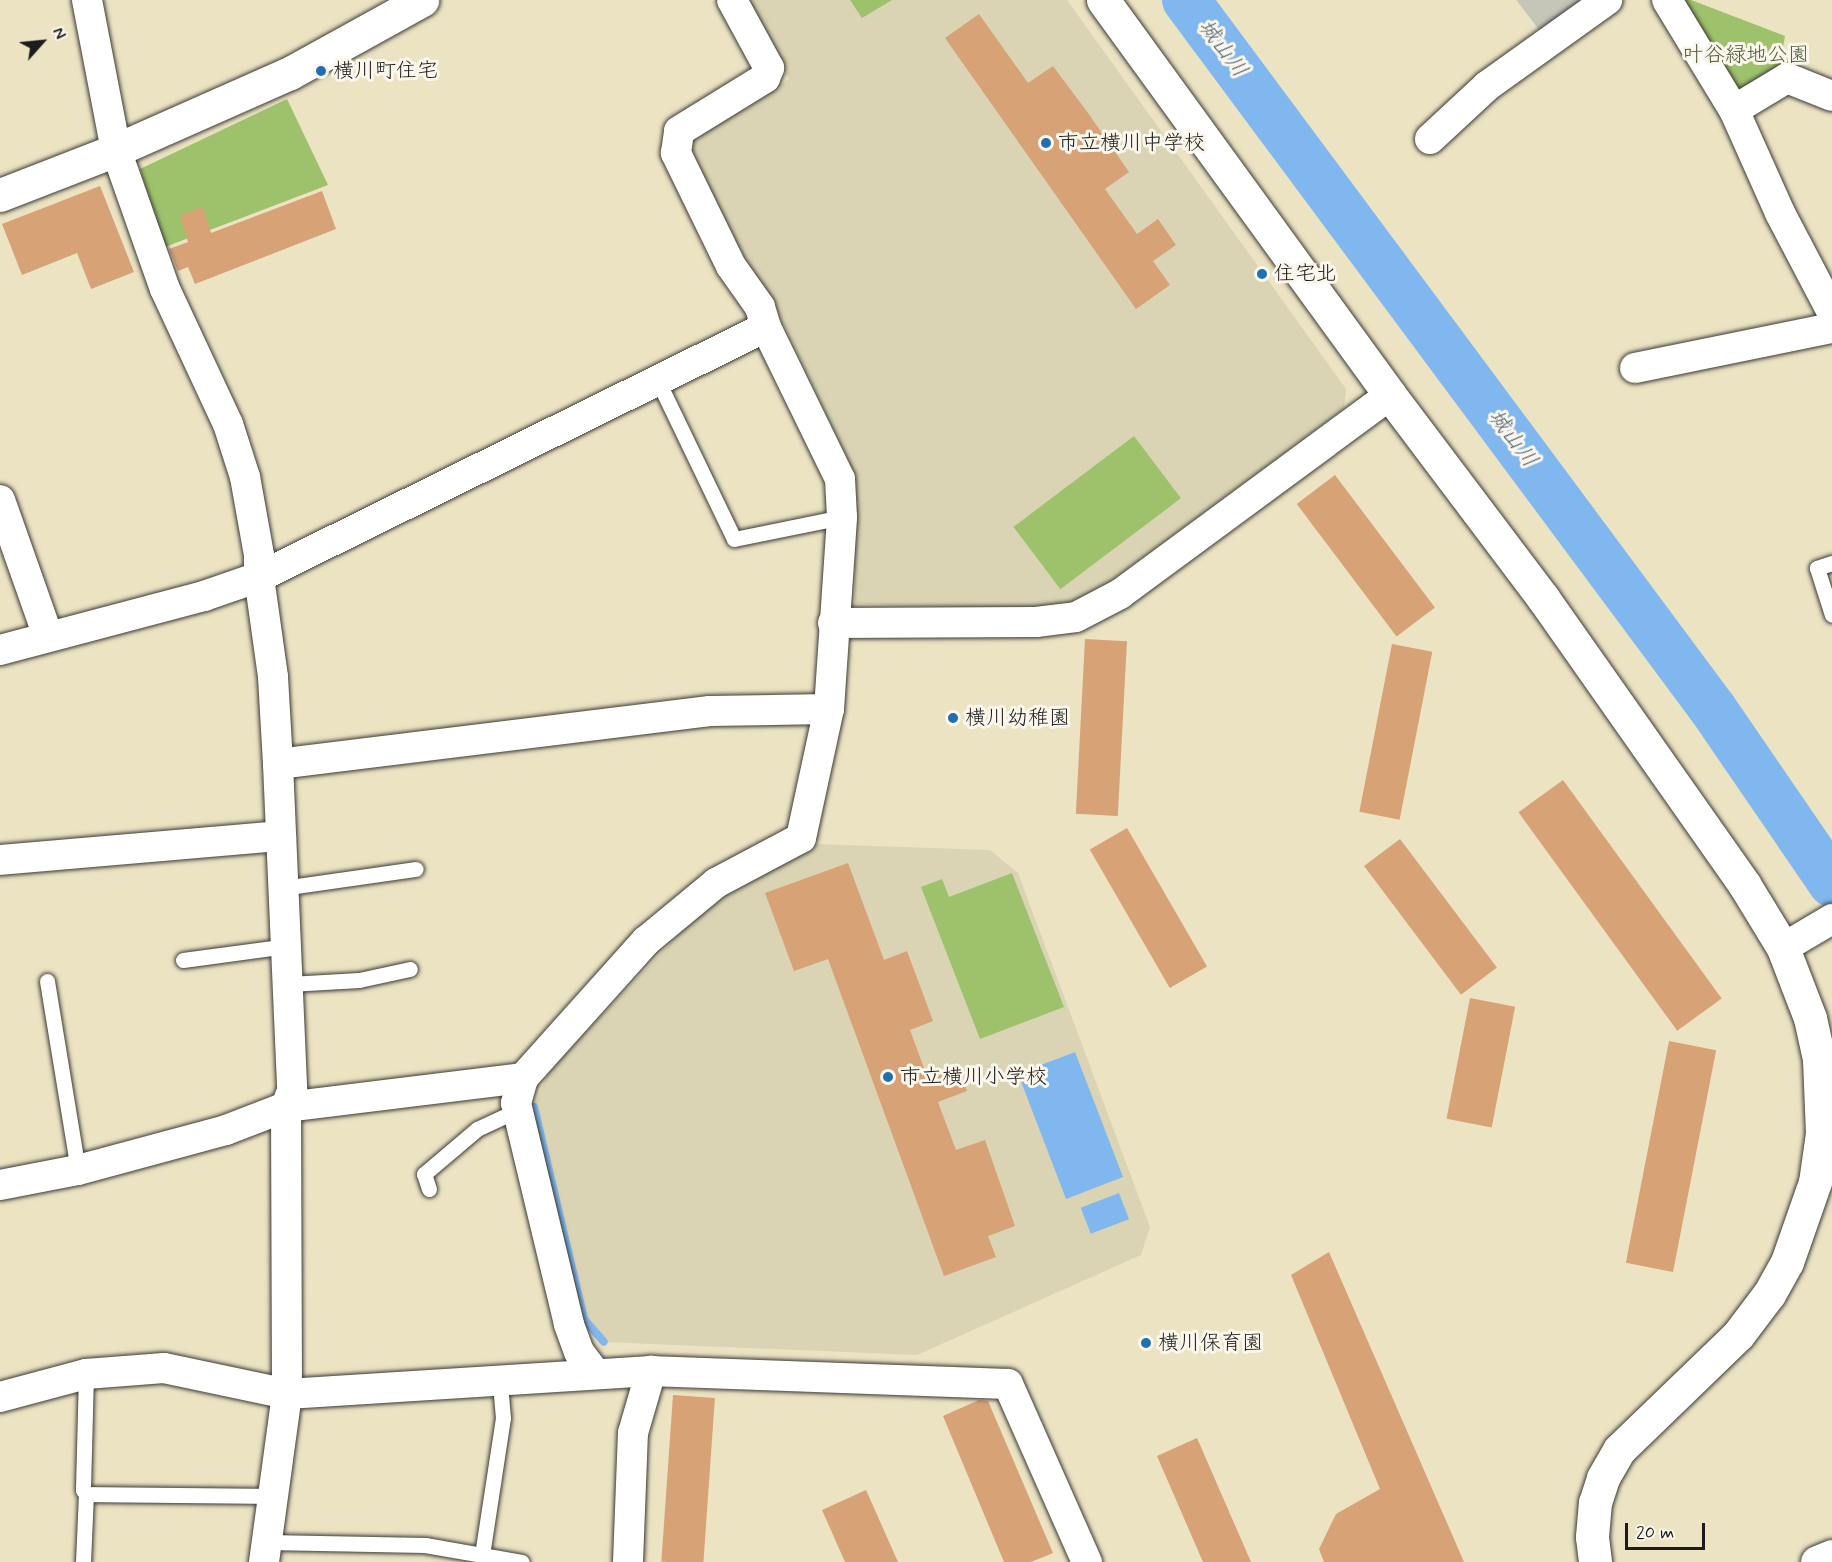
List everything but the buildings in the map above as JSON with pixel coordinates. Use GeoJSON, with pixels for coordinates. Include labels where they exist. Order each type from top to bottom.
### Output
{"type":"FeatureCollection","features":[{"type":"Feature","properties":{"kind":"street"},"geometry":{"type":"LineString","coordinates":[[87,0],[116,150],[165,289],[228,424],[245,477],[259,555],[259,577],[273,677],[282,888],[289,984],[292,1091],[286,1107],[287,1394],[265,1552]]}},
{"type":"Feature","properties":{"kind":"street"},"geometry":{"type":"LineString","coordinates":[[0,195],[116,150],[290,73],[422,0]]}},
{"type":"Feature","properties":{"kind":"street"},"geometry":{"type":"LineString","coordinates":[[595,1373],[579,1352],[569,1324],[516,1103],[523,1078],[646,941],[716,883],[801,838],[829,709],[833,623],[842,517],[840,478],[766,327],[760,307],[731,266],[676,153],[679,131],[765,78],[769,68],[732,0]]}},
{"type":"Feature","properties":{"kind":"street"},"geometry":{"type":"LineString","coordinates":[[1103,0],[1390,395],[1557,617],[1744,884],[1783,948],[1810,1018],[1819,1059],[1822,1133],[1815,1182],[1787,1262],[1769,1294],[1738,1335],[1619,1450],[1603,1478],[1595,1502],[1592,1538],[1595,1562]]}},
{"type":"Feature","properties":{"kind":"street"},"geometry":{"type":"LineString","coordinates":[[1430,139],[1487,86],[1607,0]]}},
{"type":"Feature","properties":{"kind":"street"},"geometry":{"type":"LineString","coordinates":[[1667,0],[1734,110],[1780,213],[1832,312]]}},
{"type":"Feature","properties":{"kind":"street"},"geometry":{"type":"LineString","coordinates":[[1734,110],[1787,78],[1832,96]]}},
{"type":"Feature","properties":{"kind":"street"},"geometry":{"type":"LineString","coordinates":[[0,650],[204,596],[259,577],[766,327]]}},
{"type":"Feature","properties":{"kind":"street"},"geometry":{"type":"LineString","coordinates":[[1635,368],[1832,328]]}},
{"type":"Feature","properties":{"kind":"street"},"geometry":{"type":"LineString","coordinates":[[833,623],[1036,622],[1076,617],[1120,594],[1390,395]]}},
{"type":"Feature","properties":{"kind":"street"},"geometry":{"type":"LineString","coordinates":[[0,500],[48,636]]}},
{"type":"Feature","properties":{"kind":"street"},"geometry":{"type":"LineString","coordinates":[[278,764],[710,711],[829,709]]}},
{"type":"Feature","properties":{"kind":"street"},"geometry":{"type":"LineString","coordinates":[[0,860],[281,836]]}},
{"type":"Feature","properties":{"kind":"street"},"geometry":{"type":"LineString","coordinates":[[1783,948],[1823,924]]}},
{"type":"Feature","properties":{"kind":"street"},"geometry":{"type":"LineString","coordinates":[[0,1185],[78,1170],[226,1130],[286,1107],[523,1078]]}},
{"type":"Feature","properties":{"kind":"street"},"geometry":{"type":"LineString","coordinates":[[0,1397],[86,1374],[117,1369],[164,1368],[287,1394],[651,1371],[1008,1384],[1086,1562]]}},
{"type":"Feature","properties":{"kind":"street"},"geometry":{"type":"LineString","coordinates":[[628,1562],[633,1433],[651,1371]]}},
{"type":"Feature","properties":{"kind":"street"},"geometry":{"type":"LineString","coordinates":[[1817,1562],[1832,1556]]}},
{"type":"Feature","properties":{"kind":"lane"},"geometry":{"type":"LineString","coordinates":[[658,381],[734,539],[842,517]]}},
{"type":"Feature","properties":{"kind":"lane"},"geometry":{"type":"LineString","coordinates":[[1832,563],[1817,568],[1832,615]]}},
{"type":"Feature","properties":{"kind":"lane"},"geometry":{"type":"LineString","coordinates":[[282,888],[416,869]]}},
{"type":"Feature","properties":{"kind":"lane"},"geometry":{"type":"LineString","coordinates":[[183,960],[286,946]]}},
{"type":"Feature","properties":{"kind":"lane"},"geometry":{"type":"LineString","coordinates":[[289,984],[359,980],[410,969]]}},
{"type":"Feature","properties":{"kind":"lane"},"geometry":{"type":"LineString","coordinates":[[47,981],[78,1170]]}},
{"type":"Feature","properties":{"kind":"lane"},"geometry":{"type":"LineString","coordinates":[[429,1188],[424,1174],[477,1129],[518,1110]]}},
{"type":"Feature","properties":{"kind":"lane"},"geometry":{"type":"LineString","coordinates":[[83,1562],[86,1494],[83,1490],[86,1374]]}},
{"type":"Feature","properties":{"kind":"lane"},"geometry":{"type":"LineString","coordinates":[[482,1555],[503,1418],[500,1381]]}},
{"type":"Feature","properties":{"kind":"lane"},"geometry":{"type":"LineString","coordinates":[[86,1494],[272,1496]]}},
{"type":"Feature","properties":{"kind":"lane"},"geometry":{"type":"LineString","coordinates":[[265,1552],[425,1545],[522,1562]]}},
{"type":"Feature","properties":{"kind":"shaded area"},"geometry":{"type":"Polygon","coordinates":[[[747,0],[1067,0],[1346,389],[1344,409],[1101,588],[1068,605],[1031,609],[855,604],[855,482],[847,457],[769,293],[741,251],[693,155],[694,137],[789,79],[747,0]]]}},
{"type":"Feature","properties":{"kind":"shaded area"},"geometry":{"type":"Polygon","coordinates":[[[1516,0],[1586,0],[1541,32],[1516,0]]]}},
{"type":"Feature","properties":{"kind":"shaded area"},"geometry":{"type":"Polygon","coordinates":[[[814,844],[990,850],[1018,873],[1150,1227],[1141,1255],[917,1355],[604,1342],[584,1319],[534,1107],[549,1071],[684,929],[734,886],[814,844]]]}},
{"type":"Feature","properties":{"kind":"green space"},"geometry":{"type":"Polygon","coordinates":[[[850,0],[892,0],[862,18],[850,0]]]}},
{"type":"Feature","properties":{"kind":"green space","name":"叶谷緑地公園"},"geometry":{"type":"Polygon","coordinates":[[[1677,0],[1691,0],[1785,36],[1779,71],[1736,99],[1677,0]]]}},
{"type":"Feature","properties":{"kind":"green space"},"geometry":{"type":"Polygon","coordinates":[[[287,99],[328,185],[165,247],[140,169],[287,99]]]}},
{"type":"Feature","properties":{"kind":"green space"},"geometry":{"type":"Polygon","coordinates":[[[1134,436],[1181,498],[1060,589],[1013,527],[1134,436]]]}},
{"type":"Feature","properties":{"kind":"green space"},"geometry":{"type":"Polygon","coordinates":[[[1012,873],[1064,1007],[980,1039],[921,887],[942,879],[949,897],[1012,873]]]}},
{"type":"Feature","properties":{"kind":"water"},"geometry":{"type":"Polygon","coordinates":[[[1075,1052],[1123,1177],[1066,1199],[1018,1074],[1075,1052]]]}},
{"type":"Feature","properties":{"kind":"water"},"geometry":{"type":"Polygon","coordinates":[[[1119,1193],[1129,1219],[1091,1234],[1081,1208],[1119,1193]]]}},
{"type":"Feature","properties":{"kind":"waterway","name":"城山川"},"geometry":{"type":"LineString","coordinates":[[1186,0],[1713,709],[1832,883]]}},
{"type":"Feature","properties":{"kind":"waterway"},"geometry":{"type":"LineString","coordinates":[[534,1107],[584,1319],[604,1342]]}},
{"type":"Feature","properties":{"kind":"place","name":"横川町住宅"},"geometry":{"type":"Point","coordinates":[321,71]}},
{"type":"Feature","properties":{"kind":"place","name":"市立横川中学校"},"geometry":{"type":"Point","coordinates":[1046,143]}},
{"type":"Feature","properties":{"kind":"place","name":"住宅北"},"geometry":{"type":"Point","coordinates":[1262,274]}},
{"type":"Feature","properties":{"kind":"place","name":"横川幼稚園"},"geometry":{"type":"Point","coordinates":[953,718]}},
{"type":"Feature","properties":{"kind":"place","name":"市立横川小学校"},"geometry":{"type":"Point","coordinates":[888,1077]}},
{"type":"Feature","properties":{"kind":"place","name":"横川保育園"},"geometry":{"type":"Point","coordinates":[1146,1343]}}]}
